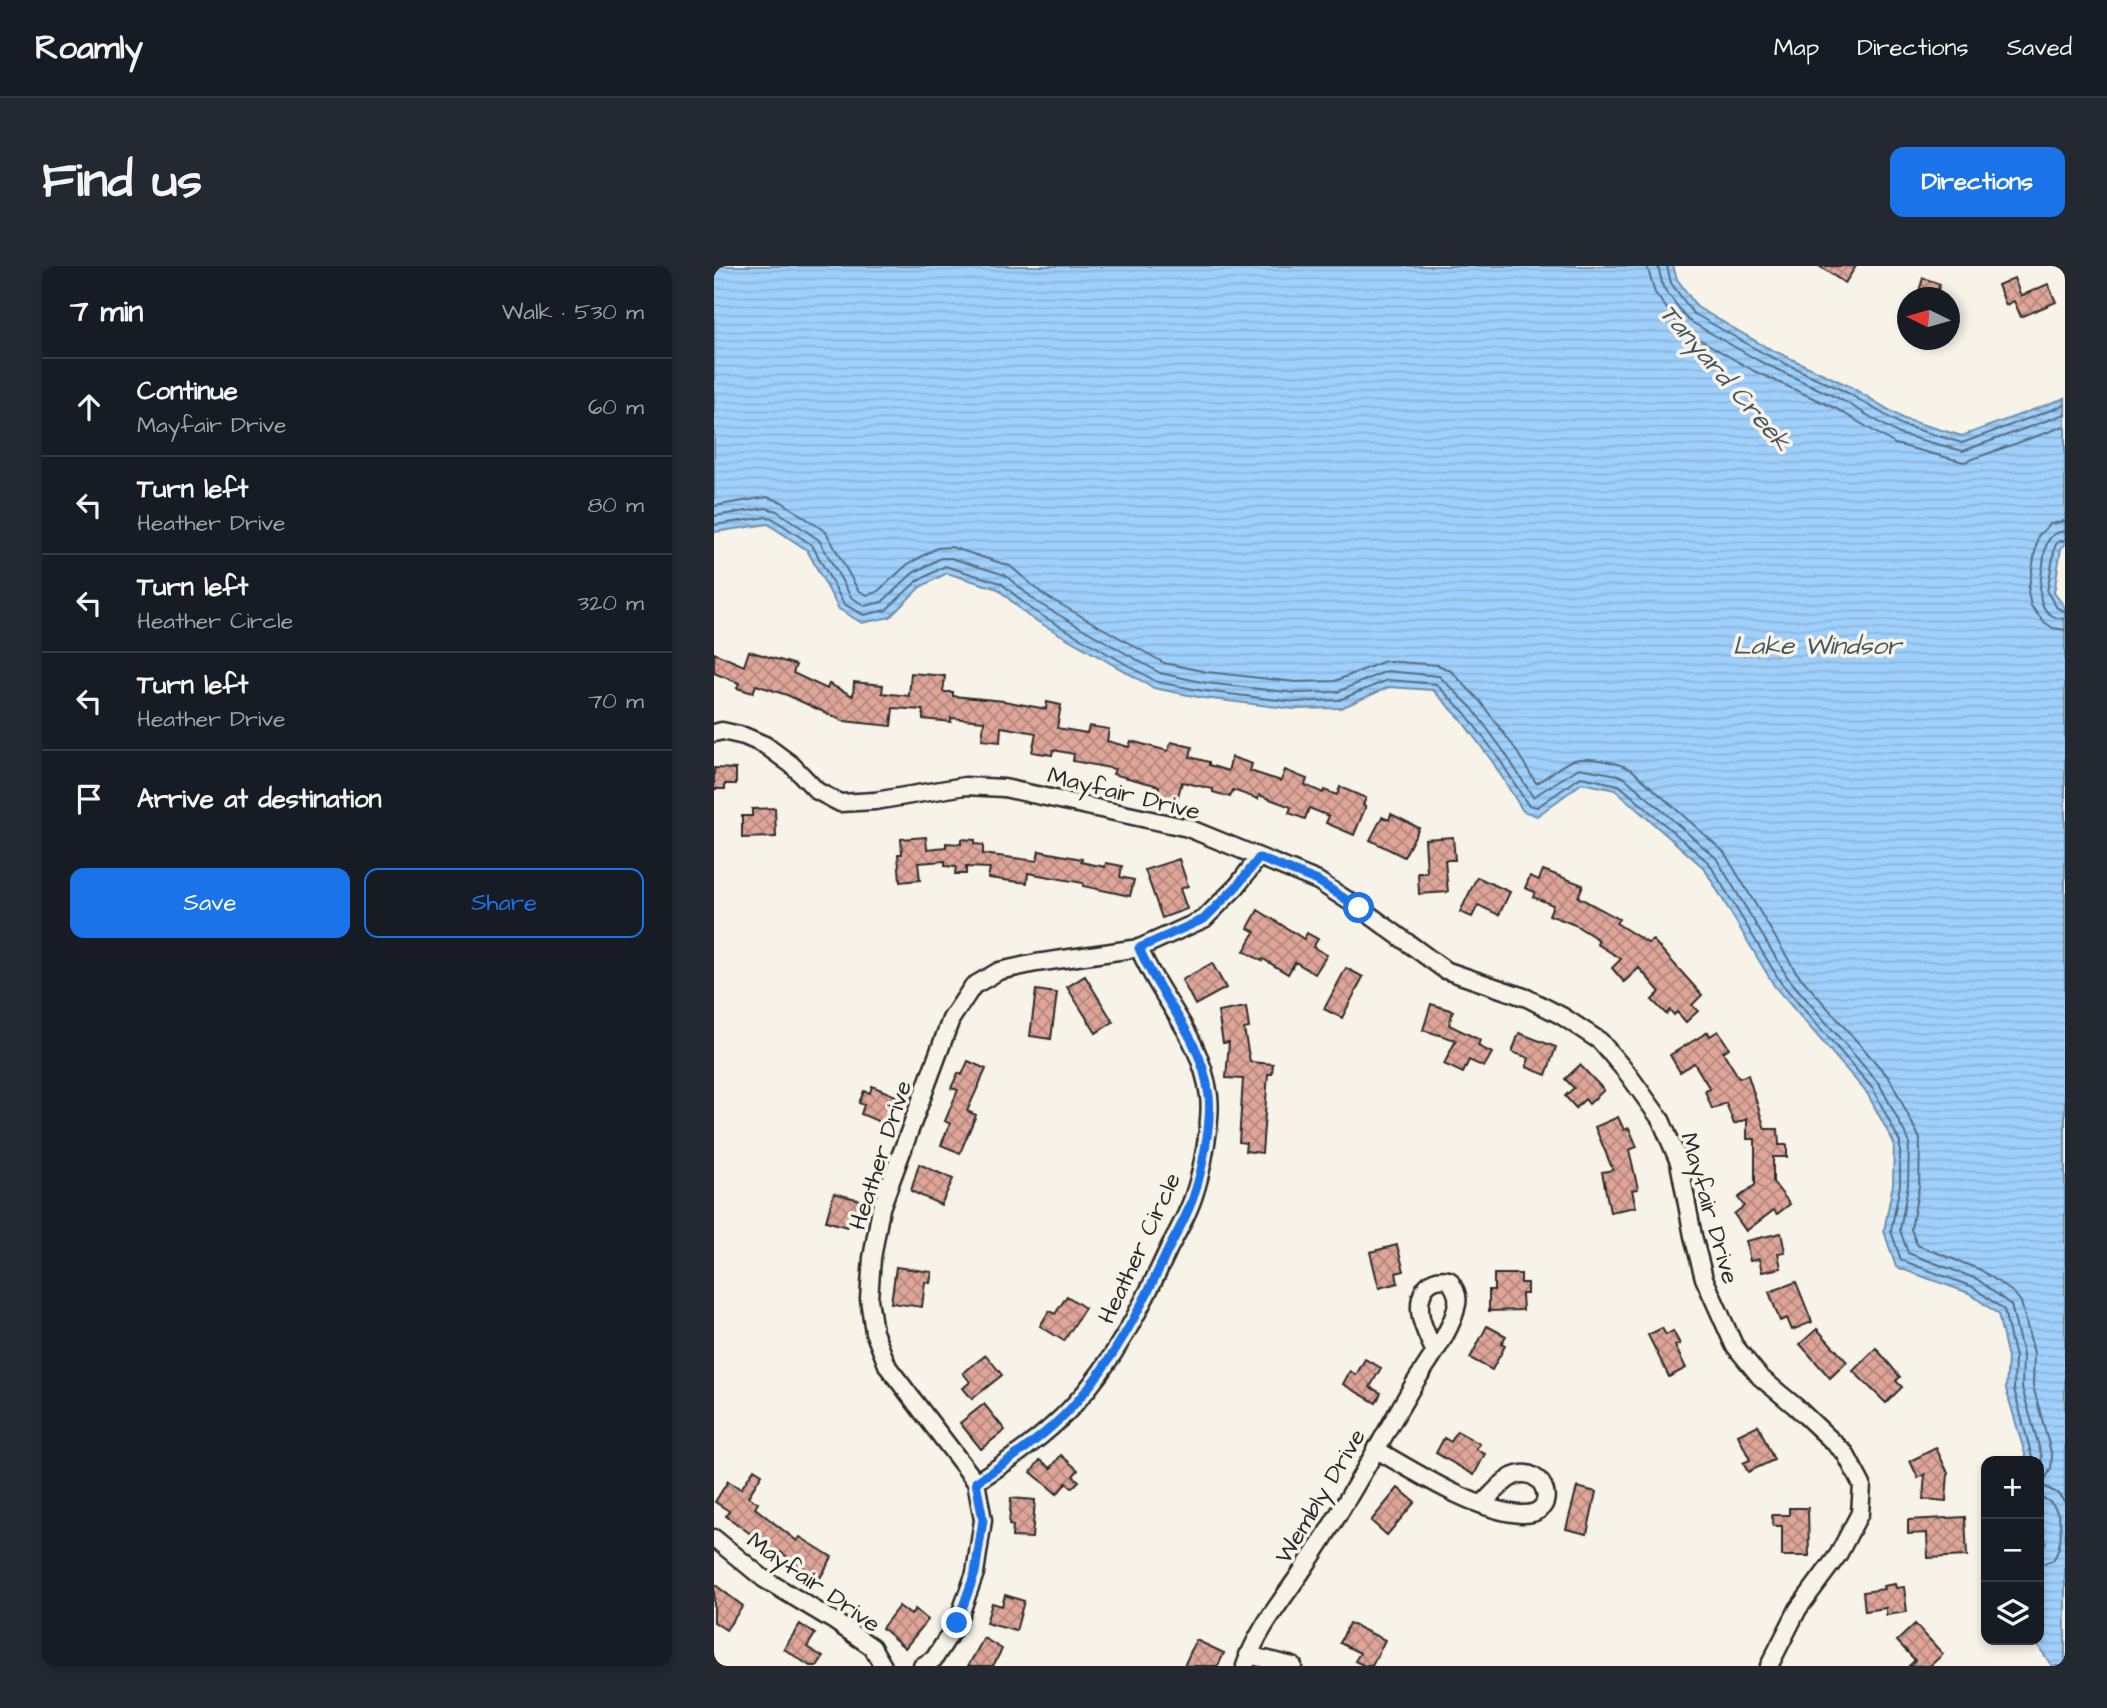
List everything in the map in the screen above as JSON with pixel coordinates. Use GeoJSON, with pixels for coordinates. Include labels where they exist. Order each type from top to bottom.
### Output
{"type":"FeatureCollection","features":[{"type":"Feature","properties":{"kind":"street","name":"Mayfair Drive"},"geometry":{"type":"LineString","coordinates":[[714,733],[722,731],[744,736],[765,745],[792,765],[817,791],[840,803],[875,801],[965,786],[1003,788],[1188,828],[1318,881],[1445,970],[1527,998],[1562,1016],[1600,1041],[1661,1120],[1679,1162],[1704,1278],[1734,1345],[1760,1377],[1795,1405],[1845,1452],[1862,1485],[1860,1513],[1838,1555],[1798,1609],[1769,1666]]}},
{"type":"Feature","properties":{"kind":"street","name":"Heather Drive"},"geometry":{"type":"LineString","coordinates":[[922,1666],[934,1659],[957,1623],[975,1573],[983,1520],[976,1482],[888,1367],[874,1332],[869,1300],[872,1258],[881,1208],[951,1019],[973,986],[999,971],[1036,962],[1139,948],[1204,919],[1237,886],[1259,858]]}},
{"type":"Feature","properties":{"kind":"street","name":"Heather Circle"},"geometry":{"type":"LineString","coordinates":[[976,1482],[1014,1458],[1072,1407],[1102,1368],[1143,1304],[1195,1195],[1207,1136],[1209,1098],[1201,1058],[1182,1021],[1148,970],[1139,948]]}},
{"type":"Feature","properties":{"kind":"street","name":"Wembly Drive"},"geometry":{"type":"LineString","coordinates":[[1247,1661],[1270,1616],[1316,1550],[1434,1350]]}},
{"type":"Feature","properties":{"kind":"street"},"geometry":{"type":"LineString","coordinates":[[1375,1449],[1432,1481],[1482,1504]]}},
{"type":"Feature","properties":{"kind":"street","name":"Mayfair Drive"},"geometry":{"type":"LineString","coordinates":[[714,1538],[764,1579],[872,1647],[883,1666]]}},
{"type":"Feature","properties":{"kind":"street"},"geometry":{"type":"LineString","coordinates":[[1247,1661],[1293,1666]]}},
{"type":"Feature","properties":{"kind":"water","name":"Lake Windsor"},"geometry":{"type":"Polygon","coordinates":[[[714,266],[1673,266],[1677,279],[1697,307],[1766,347],[1849,386],[1904,419],[1962,436],[2065,398],[2065,545],[2061,548],[2054,593],[2065,607],[2065,1666],[2052,1666],[2037,1645],[2044,1645],[2044,1456],[2026,1456],[2006,1389],[2008,1358],[1998,1314],[1969,1293],[1896,1267],[1884,1231],[1893,1184],[1894,1143],[1867,1093],[1775,987],[1704,868],[1615,790],[1582,783],[1537,816],[1523,811],[1492,761],[1459,717],[1433,690],[1389,687],[1341,708],[1294,709],[1203,698],[1154,688],[1028,616],[998,589],[947,573],[920,587],[890,617],[862,623],[839,609],[807,550],[768,524],[714,532],[714,266]]]}},
{"type":"Feature","properties":{"kind":"building"},"geometry":{"type":"Polygon","coordinates":[[[1819,266],[1856,266],[1845,283],[1819,266]]]}},
{"type":"Feature","properties":{"kind":"building"},"geometry":{"type":"Polygon","coordinates":[[[1923,278],[1940,284],[1939,287],[1920,287],[1923,278]]]}},
{"type":"Feature","properties":{"kind":"building"},"geometry":{"type":"Polygon","coordinates":[[[2014,278],[2021,296],[2048,284],[2056,302],[2021,317],[2014,301],[2006,305],[1998,285],[2014,278]]]}},
{"type":"Feature","properties":{"kind":"building"},"geometry":{"type":"Polygon","coordinates":[[[749,651],[796,665],[793,673],[827,689],[829,684],[853,696],[854,682],[883,685],[882,693],[909,696],[911,673],[945,676],[943,692],[953,692],[953,696],[1004,701],[1046,709],[1047,702],[1061,705],[1057,728],[1087,733],[1089,726],[1109,729],[1107,741],[1129,747],[1131,741],[1168,751],[1171,742],[1192,747],[1190,757],[1209,762],[1209,765],[1228,771],[1232,757],[1252,764],[1250,771],[1281,781],[1285,770],[1307,779],[1305,785],[1323,793],[1324,790],[1337,795],[1340,787],[1366,798],[1363,805],[1366,806],[1354,835],[1326,823],[1329,816],[1309,808],[1305,819],[1289,813],[1291,807],[1259,795],[1258,799],[1233,790],[1230,797],[1213,792],[1213,789],[1182,782],[1176,803],[1157,798],[1159,786],[1113,774],[1115,769],[1073,761],[1074,754],[1053,750],[1052,755],[1032,752],[1036,733],[1001,727],[1000,742],[982,740],[984,721],[923,719],[923,710],[893,708],[891,726],[843,721],[787,695],[756,685],[753,693],[737,688],[739,683],[714,673],[714,653],[744,666],[749,651]]]}},
{"type":"Feature","properties":{"kind":"building"},"geometry":{"type":"Polygon","coordinates":[[[714,768],[736,769],[736,784],[725,784],[725,789],[714,789],[714,768]]]}},
{"type":"Feature","properties":{"kind":"building"},"geometry":{"type":"Polygon","coordinates":[[[775,808],[776,837],[742,838],[742,816],[752,816],[752,809],[775,808]]]}},
{"type":"Feature","properties":{"kind":"building"},"geometry":{"type":"Polygon","coordinates":[[[1391,814],[1419,828],[1404,857],[1370,840],[1382,817],[1389,820],[1391,814]]]}},
{"type":"Feature","properties":{"kind":"building"},"geometry":{"type":"Polygon","coordinates":[[[926,837],[927,849],[946,847],[946,843],[961,844],[961,839],[975,840],[974,844],[983,845],[983,854],[1037,861],[1039,851],[1082,859],[1081,862],[1105,867],[1106,863],[1122,866],[1120,877],[1134,880],[1130,896],[1083,886],[1083,883],[1028,873],[1027,883],[988,878],[990,868],[966,867],[966,874],[955,874],[956,867],[945,866],[945,861],[918,863],[920,880],[900,882],[898,854],[902,854],[901,839],[926,837]]]}},
{"type":"Feature","properties":{"kind":"building"},"geometry":{"type":"Polygon","coordinates":[[[1453,837],[1455,860],[1445,860],[1448,892],[1419,894],[1418,873],[1427,873],[1425,839],[1453,837]]]}},
{"type":"Feature","properties":{"kind":"building"},"geometry":{"type":"Polygon","coordinates":[[[1179,859],[1188,886],[1180,889],[1187,909],[1162,918],[1145,870],[1179,859]]]}},
{"type":"Feature","properties":{"kind":"building"},"geometry":{"type":"Polygon","coordinates":[[[1543,870],[1583,885],[1578,897],[1619,919],[1616,923],[1648,943],[1653,940],[1702,995],[1692,1005],[1698,1011],[1686,1022],[1677,1012],[1674,1015],[1670,1010],[1666,1014],[1652,1000],[1660,992],[1639,968],[1624,982],[1612,968],[1621,959],[1597,944],[1599,940],[1575,925],[1549,915],[1553,905],[1533,897],[1535,892],[1525,888],[1530,876],[1539,880],[1543,870]]]}},
{"type":"Feature","properties":{"kind":"building"},"geometry":{"type":"Polygon","coordinates":[[[1477,877],[1510,892],[1499,915],[1478,905],[1472,917],[1460,912],[1477,877]]]}},
{"type":"Feature","properties":{"kind":"building"},"geometry":{"type":"Polygon","coordinates":[[[1258,910],[1304,939],[1307,933],[1318,939],[1313,947],[1327,955],[1315,974],[1295,962],[1288,974],[1244,951],[1255,932],[1248,928],[1258,910]]]}},
{"type":"Feature","properties":{"kind":"building"},"geometry":{"type":"Polygon","coordinates":[[[1212,963],[1226,988],[1195,1005],[1182,980],[1212,963]]]}},
{"type":"Feature","properties":{"kind":"building"},"geometry":{"type":"Polygon","coordinates":[[[1346,968],[1363,977],[1342,1018],[1324,1009],[1346,968]]]}},
{"type":"Feature","properties":{"kind":"building"},"geometry":{"type":"Polygon","coordinates":[[[1085,976],[1113,1022],[1096,1033],[1067,987],[1085,976]]]}},
{"type":"Feature","properties":{"kind":"building"},"geometry":{"type":"Polygon","coordinates":[[[1036,990],[1057,993],[1051,1039],[1030,1036],[1036,990]]]}},
{"type":"Feature","properties":{"kind":"building"},"geometry":{"type":"Polygon","coordinates":[[[1431,1004],[1453,1011],[1449,1025],[1480,1040],[1478,1046],[1492,1053],[1484,1067],[1469,1060],[1463,1073],[1444,1064],[1456,1040],[1423,1030],[1431,1004]]]}},
{"type":"Feature","properties":{"kind":"building"},"geometry":{"type":"Polygon","coordinates":[[[1246,1007],[1249,1028],[1244,1029],[1250,1062],[1273,1064],[1272,1074],[1268,1074],[1262,1153],[1245,1151],[1246,1143],[1239,1142],[1243,1079],[1226,1078],[1229,1042],[1223,1043],[1218,1012],[1246,1007]]]}},
{"type":"Feature","properties":{"kind":"building"},"geometry":{"type":"Polygon","coordinates":[[[1718,1031],[1729,1048],[1723,1052],[1739,1078],[1748,1075],[1765,1129],[1778,1129],[1779,1145],[1787,1145],[1787,1157],[1773,1157],[1773,1182],[1790,1204],[1777,1214],[1774,1210],[1746,1231],[1734,1214],[1744,1206],[1738,1198],[1755,1185],[1755,1139],[1747,1139],[1747,1119],[1734,1124],[1726,1103],[1712,1109],[1705,1091],[1710,1089],[1694,1063],[1680,1072],[1670,1055],[1708,1032],[1710,1036],[1718,1031]]]}},
{"type":"Feature","properties":{"kind":"building"},"geometry":{"type":"Polygon","coordinates":[[[1519,1033],[1556,1047],[1546,1075],[1526,1067],[1529,1058],[1512,1052],[1519,1033]]]}},
{"type":"Feature","properties":{"kind":"building"},"geometry":{"type":"Polygon","coordinates":[[[968,1061],[986,1069],[967,1111],[976,1115],[960,1153],[941,1145],[950,1124],[945,1121],[958,1090],[951,1088],[958,1073],[962,1075],[968,1061]]]}},
{"type":"Feature","properties":{"kind":"building"},"geometry":{"type":"Polygon","coordinates":[[[1580,1065],[1604,1090],[1589,1104],[1585,1099],[1576,1108],[1565,1096],[1574,1088],[1565,1079],[1580,1065]]]}},
{"type":"Feature","properties":{"kind":"building"},"geometry":{"type":"Polygon","coordinates":[[[872,1086],[898,1097],[887,1125],[861,1114],[864,1105],[859,1103],[864,1091],[870,1093],[872,1086]]]}},
{"type":"Feature","properties":{"kind":"building"},"geometry":{"type":"Polygon","coordinates":[[[1618,1117],[1624,1130],[1629,1128],[1637,1147],[1629,1150],[1638,1189],[1632,1190],[1636,1207],[1610,1212],[1602,1172],[1613,1170],[1595,1127],[1618,1117]]]}},
{"type":"Feature","properties":{"kind":"building"},"geometry":{"type":"Polygon","coordinates":[[[919,1164],[953,1179],[941,1205],[911,1191],[919,1164]]]}},
{"type":"Feature","properties":{"kind":"building"},"geometry":{"type":"Polygon","coordinates":[[[834,1193],[860,1200],[855,1217],[850,1216],[847,1227],[826,1221],[834,1193]]]}},
{"type":"Feature","properties":{"kind":"building"},"geometry":{"type":"Polygon","coordinates":[[[1781,1233],[1785,1252],[1778,1253],[1781,1268],[1762,1272],[1759,1259],[1750,1261],[1746,1241],[1781,1233]]]}},
{"type":"Feature","properties":{"kind":"building"},"geometry":{"type":"Polygon","coordinates":[[[1397,1245],[1404,1271],[1396,1273],[1398,1283],[1379,1288],[1370,1252],[1397,1245]]]}},
{"type":"Feature","properties":{"kind":"building"},"geometry":{"type":"Polygon","coordinates":[[[896,1267],[932,1272],[930,1283],[925,1282],[922,1307],[891,1303],[896,1267]]]}},
{"type":"Feature","properties":{"kind":"building"},"geometry":{"type":"Polygon","coordinates":[[[1494,1274],[1521,1274],[1521,1283],[1527,1283],[1527,1294],[1522,1294],[1523,1310],[1489,1311],[1489,1290],[1494,1290],[1494,1274]]]}},
{"type":"Feature","properties":{"kind":"building"},"geometry":{"type":"Polygon","coordinates":[[[1796,1282],[1812,1322],[1792,1330],[1787,1318],[1780,1321],[1769,1292],[1796,1282]]]}},
{"type":"Feature","properties":{"kind":"building"},"geometry":{"type":"Polygon","coordinates":[[[1067,1296],[1085,1308],[1064,1341],[1040,1326],[1049,1311],[1055,1314],[1067,1296]]]}},
{"type":"Feature","properties":{"kind":"building"},"geometry":{"type":"Polygon","coordinates":[[[1487,1326],[1506,1336],[1501,1344],[1505,1346],[1492,1370],[1470,1358],[1487,1326]]]}},
{"type":"Feature","properties":{"kind":"building"},"geometry":{"type":"Polygon","coordinates":[[[1662,1328],[1666,1335],[1673,1331],[1680,1344],[1675,1346],[1686,1368],[1669,1377],[1648,1335],[1662,1328]]]}},
{"type":"Feature","properties":{"kind":"building"},"geometry":{"type":"Polygon","coordinates":[[[1817,1329],[1847,1362],[1830,1378],[1800,1344],[1817,1329]]]}},
{"type":"Feature","properties":{"kind":"building"},"geometry":{"type":"Polygon","coordinates":[[[1876,1348],[1900,1377],[1896,1381],[1902,1387],[1886,1403],[1853,1371],[1876,1348]]]}},
{"type":"Feature","properties":{"kind":"building"},"geometry":{"type":"Polygon","coordinates":[[[986,1355],[1002,1375],[972,1399],[963,1388],[970,1382],[963,1373],[986,1355]]]}},
{"type":"Feature","properties":{"kind":"building"},"geometry":{"type":"Polygon","coordinates":[[[1365,1359],[1381,1368],[1370,1387],[1381,1393],[1376,1403],[1343,1384],[1350,1371],[1356,1375],[1365,1359]]]}},
{"type":"Feature","properties":{"kind":"building"},"geometry":{"type":"Polygon","coordinates":[[[984,1404],[1005,1430],[981,1449],[960,1423],[984,1404]]]}},
{"type":"Feature","properties":{"kind":"building"},"geometry":{"type":"Polygon","coordinates":[[[1758,1425],[1774,1460],[1748,1472],[1743,1463],[1750,1460],[1738,1435],[1758,1425]]]}},
{"type":"Feature","properties":{"kind":"building"},"geometry":{"type":"Polygon","coordinates":[[[1457,1431],[1480,1444],[1476,1449],[1485,1454],[1474,1475],[1436,1453],[1444,1438],[1451,1442],[1457,1431]]]}},
{"type":"Feature","properties":{"kind":"building"},"geometry":{"type":"Polygon","coordinates":[[[1936,1448],[1948,1473],[1946,1501],[1923,1499],[1925,1474],[1918,1478],[1910,1461],[1936,1448]]]}},
{"type":"Feature","properties":{"kind":"building"},"geometry":{"type":"Polygon","coordinates":[[[1061,1455],[1078,1470],[1073,1476],[1079,1481],[1072,1488],[1066,1483],[1057,1494],[1031,1472],[1040,1460],[1051,1468],[1061,1455]]]}},
{"type":"Feature","properties":{"kind":"building"},"geometry":{"type":"Polygon","coordinates":[[[754,1469],[762,1474],[748,1497],[758,1503],[755,1508],[797,1541],[800,1537],[832,1557],[820,1578],[780,1552],[778,1554],[726,1516],[729,1511],[715,1502],[728,1481],[741,1489],[754,1469]]]}},
{"type":"Feature","properties":{"kind":"building"},"geometry":{"type":"Polygon","coordinates":[[[1577,1487],[1596,1492],[1587,1534],[1566,1529],[1577,1487]]]}},
{"type":"Feature","properties":{"kind":"building"},"geometry":{"type":"Polygon","coordinates":[[[1398,1488],[1415,1502],[1387,1535],[1371,1521],[1398,1488]]]}},
{"type":"Feature","properties":{"kind":"building"},"geometry":{"type":"Polygon","coordinates":[[[1011,1498],[1035,1500],[1032,1538],[1012,1537],[1013,1526],[1009,1525],[1011,1498]]]}},
{"type":"Feature","properties":{"kind":"building"},"geometry":{"type":"Polygon","coordinates":[[[1789,1508],[1808,1508],[1809,1556],[1782,1556],[1782,1526],[1773,1526],[1772,1515],[1789,1515],[1789,1508]]]}},
{"type":"Feature","properties":{"kind":"building"},"geometry":{"type":"Polygon","coordinates":[[[1965,1517],[1967,1556],[1928,1558],[1927,1533],[1908,1534],[1908,1520],[1965,1517]]]}},
{"type":"Feature","properties":{"kind":"building"},"geometry":{"type":"Polygon","coordinates":[[[714,1584],[743,1606],[726,1630],[714,1622],[714,1584]]]}},
{"type":"Feature","properties":{"kind":"building"},"geometry":{"type":"Polygon","coordinates":[[[1895,1584],[1896,1588],[1904,1587],[1907,1612],[1886,1615],[1886,1608],[1865,1611],[1863,1592],[1884,1589],[1883,1586],[1895,1584]]]}},
{"type":"Feature","properties":{"kind":"building"},"geometry":{"type":"Polygon","coordinates":[[[1005,1595],[1024,1601],[1016,1631],[986,1623],[992,1603],[1002,1606],[1005,1595]]]}},
{"type":"Feature","properties":{"kind":"building"},"geometry":{"type":"Polygon","coordinates":[[[899,1606],[911,1615],[915,1609],[928,1620],[905,1648],[882,1628],[899,1606]]]}},
{"type":"Feature","properties":{"kind":"building"},"geometry":{"type":"Polygon","coordinates":[[[1349,1623],[1385,1640],[1372,1666],[1355,1661],[1360,1653],[1340,1643],[1349,1623]]]}},
{"type":"Feature","properties":{"kind":"building"},"geometry":{"type":"Polygon","coordinates":[[[800,1624],[815,1634],[807,1647],[823,1657],[817,1666],[810,1666],[784,1649],[800,1624]]]}},
{"type":"Feature","properties":{"kind":"building"},"geometry":{"type":"Polygon","coordinates":[[[1915,1624],[1943,1654],[1930,1666],[1909,1666],[1915,1660],[1897,1641],[1915,1624]]]}},
{"type":"Feature","properties":{"kind":"building"},"geometry":{"type":"Polygon","coordinates":[[[984,1638],[1002,1649],[993,1666],[968,1666],[984,1638]]]}},
{"type":"Feature","properties":{"kind":"building"},"geometry":{"type":"Polygon","coordinates":[[[1196,1640],[1224,1653],[1218,1666],[1184,1666],[1196,1640]]]}},
{"type":"Feature","properties":{"kind":"route"},"geometry":{"type":"LineString","coordinates":[[957,1623],[975,1573],[983,1520],[976,1482],[1014,1458],[1072,1407],[1110,1358],[1143,1304],[1195,1195],[1207,1136],[1209,1098],[1201,1058],[1182,1021],[1148,970],[1139,948],[1204,919],[1237,886],[1259,858],[1318,881],[1359,908]]}},
{"type":"Feature","properties":{"kind":"water label","name":"Tanyard Creek"},"geometry":{"type":"Point","coordinates":[1726,377]}}]}
